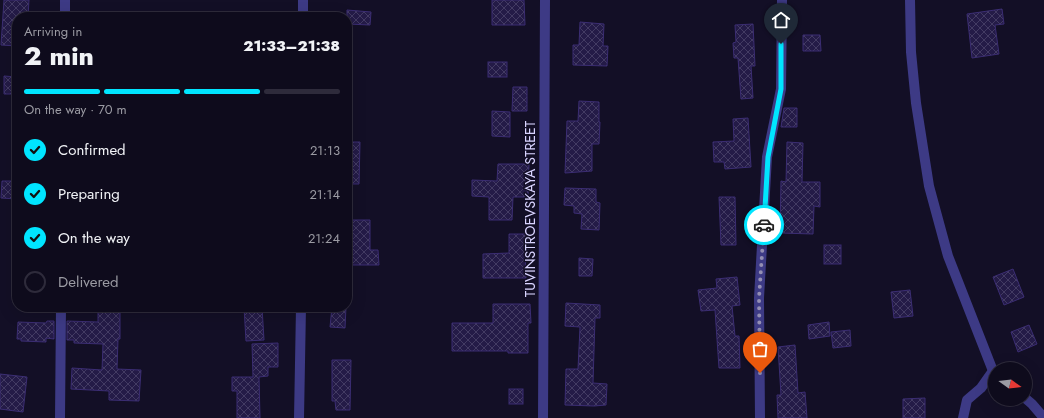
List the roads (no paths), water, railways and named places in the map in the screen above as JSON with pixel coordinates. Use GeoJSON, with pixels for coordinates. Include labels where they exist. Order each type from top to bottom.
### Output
{"type":"FeatureCollection","features":[{"type":"Feature","properties":{"kind":"street"},"geometry":{"type":"LineString","coordinates":[[65,0],[65,12]]}},
{"type":"Feature","properties":{"kind":"street"},"geometry":{"type":"LineString","coordinates":[[303,0],[303,12]]}},
{"type":"Feature","properties":{"kind":"street","name":"TUVINSTROEVSKAYA STREET"},"geometry":{"type":"LineString","coordinates":[[543,418],[545,0]]}},
{"type":"Feature","properties":{"kind":"street"},"geometry":{"type":"LineString","coordinates":[[760,418],[759,298],[768,157],[781,89],[782,0]]}},
{"type":"Feature","properties":{"kind":"street"},"geometry":{"type":"LineString","coordinates":[[910,0],[911,52],[916,103],[929,186],[948,256],[990,362]]}},
{"type":"Feature","properties":{"kind":"street"},"geometry":{"type":"LineString","coordinates":[[60,418],[62,312]]}},
{"type":"Feature","properties":{"kind":"street"},"geometry":{"type":"LineString","coordinates":[[299,418],[300,312]]}},
{"type":"Feature","properties":{"kind":"street"},"geometry":{"type":"LineString","coordinates":[[963,418],[967,400],[981,388],[988,379]]}},
{"type":"Feature","properties":{"kind":"street"},"geometry":{"type":"LineString","coordinates":[[1032,404],[1044,418]]}}]}
